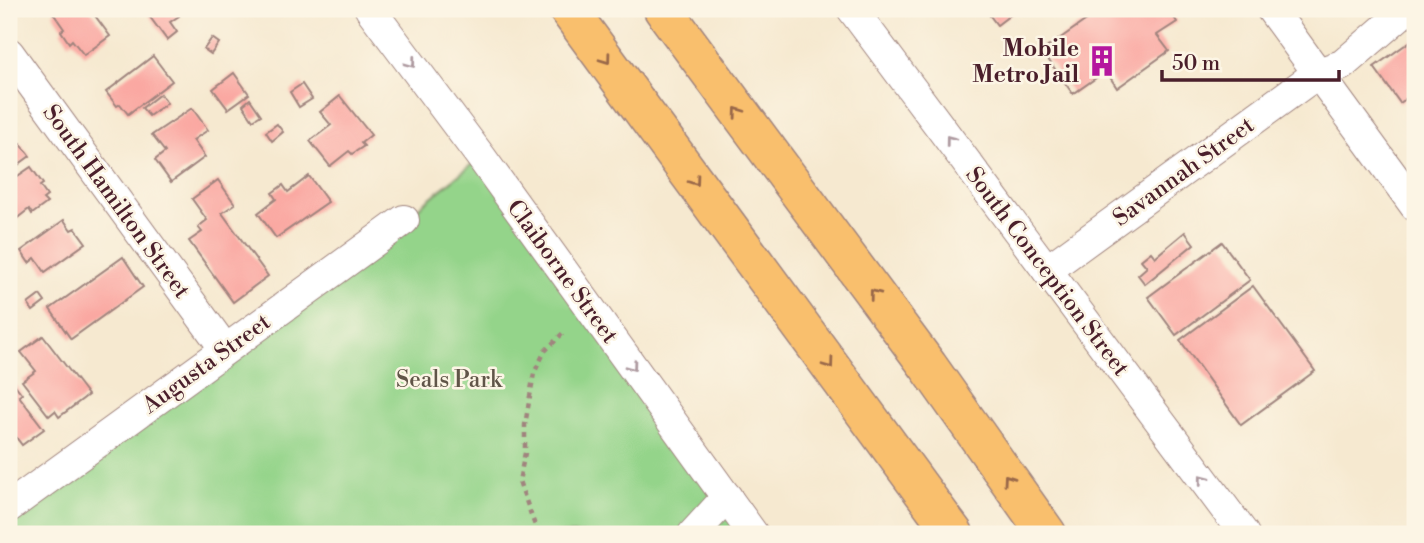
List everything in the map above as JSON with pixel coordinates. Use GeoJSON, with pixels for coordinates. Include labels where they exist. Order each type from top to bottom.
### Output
{"type":"FeatureCollection","features":[{"type":"Feature","properties":{"kind":"highway"},"geometry":{"type":"LineString","coordinates":[[663,9],[928,366],[1047,534]]}},
{"type":"Feature","properties":{"kind":"highway"},"geometry":{"type":"LineString","coordinates":[[568,10],[954,534]]}},
{"type":"Feature","properties":{"kind":"street","name":"Claiborne Street"},"geometry":{"type":"LineString","coordinates":[[370,9],[753,534]]}},
{"type":"Feature","properties":{"kind":"street","name":"South Conception Street"},"geometry":{"type":"LineString","coordinates":[[852,9],[1244,534]]}},
{"type":"Feature","properties":{"kind":"street"},"geometry":{"type":"LineString","coordinates":[[1272,9],[1415,206]]}},
{"type":"Feature","properties":{"kind":"street","name":"Savannah Street"},"geometry":{"type":"LineString","coordinates":[[1047,270],[1318,73],[1342,65],[1407,9]]}},
{"type":"Feature","properties":{"kind":"street","name":"South Hamilton Street"},"geometry":{"type":"LineString","coordinates":[[9,53],[225,349]]}},
{"type":"Feature","properties":{"kind":"street","name":"Augusta Street"},"geometry":{"type":"LineString","coordinates":[[9,507],[404,220]]}},
{"type":"Feature","properties":{"kind":"street"},"geometry":{"type":"LineString","coordinates":[[693,534],[727,497]]}},
{"type":"Feature","properties":{"kind":"path"},"geometry":{"type":"LineString","coordinates":[[538,534],[519,481],[525,453],[525,425],[534,373],[545,351],[563,333]]}},
{"type":"Feature","properties":{"kind":"green space","name":"Seals Park"},"geometry":{"type":"Polygon","coordinates":[[[481,157],[753,534],[9,534],[9,507],[403,220],[481,157]]]}},
{"type":"Feature","properties":{"kind":"building"},"geometry":{"type":"Polygon","coordinates":[[[59,9],[90,9],[110,36],[84,55],[72,40],[69,43],[61,31],[64,29],[53,13],[59,9]]]}},
{"type":"Feature","properties":{"kind":"building"},"geometry":{"type":"Polygon","coordinates":[[[144,9],[174,9],[179,16],[170,22],[177,32],[167,40],[144,9]]]}},
{"type":"Feature","properties":{"kind":"building","name":"Mobile Metro Jail"},"geometry":{"type":"Polygon","coordinates":[[[985,9],[1012,9],[1014,12],[997,25],[985,9]]]}},
{"type":"Feature","properties":{"kind":"building","name":"Mobile Metro Jail"},"geometry":{"type":"Polygon","coordinates":[[[1086,9],[1168,9],[1177,22],[1157,35],[1169,51],[1117,88],[1106,71],[1073,94],[1042,51],[1092,16],[1086,9]]]}},
{"type":"Feature","properties":{"kind":"building"},"geometry":{"type":"Polygon","coordinates":[[[212,38],[219,43],[211,54],[204,49],[212,38]]]}},
{"type":"Feature","properties":{"kind":"building"},"geometry":{"type":"Polygon","coordinates":[[[1415,38],[1415,92],[1400,103],[1374,67],[1415,38]]]}},
{"type":"Feature","properties":{"kind":"building"},"geometry":{"type":"Polygon","coordinates":[[[153,56],[172,81],[128,114],[120,104],[117,106],[106,92],[153,56]]]}},
{"type":"Feature","properties":{"kind":"building"},"geometry":{"type":"Polygon","coordinates":[[[234,73],[249,94],[228,109],[213,89],[234,73]]]}},
{"type":"Feature","properties":{"kind":"building"},"geometry":{"type":"Polygon","coordinates":[[[302,84],[312,99],[299,107],[290,92],[302,84]]]}},
{"type":"Feature","properties":{"kind":"building"},"geometry":{"type":"Polygon","coordinates":[[[160,94],[167,103],[149,116],[142,108],[160,94]]]}},
{"type":"Feature","properties":{"kind":"building"},"geometry":{"type":"Polygon","coordinates":[[[340,96],[371,135],[361,143],[364,146],[352,154],[349,151],[330,166],[310,141],[331,125],[320,112],[340,96]]]}},
{"type":"Feature","properties":{"kind":"building"},"geometry":{"type":"Polygon","coordinates":[[[250,99],[261,115],[253,120],[243,105],[250,99]]]}},
{"type":"Feature","properties":{"kind":"building"},"geometry":{"type":"Polygon","coordinates":[[[192,108],[208,130],[193,140],[205,157],[171,182],[155,160],[165,152],[152,135],[192,108]]]}},
{"type":"Feature","properties":{"kind":"building"},"geometry":{"type":"Polygon","coordinates":[[[277,124],[283,132],[272,141],[266,132],[277,124]]]}},
{"type":"Feature","properties":{"kind":"building"},"geometry":{"type":"Polygon","coordinates":[[[20,143],[30,156],[11,170],[9,152],[20,143]]]}},
{"type":"Feature","properties":{"kind":"building"},"geometry":{"type":"Polygon","coordinates":[[[31,167],[43,184],[40,186],[47,196],[43,199],[47,203],[32,214],[29,209],[11,223],[9,182],[31,167]]]}},
{"type":"Feature","properties":{"kind":"building"},"geometry":{"type":"Polygon","coordinates":[[[309,176],[328,202],[276,238],[258,213],[276,199],[272,193],[283,185],[288,192],[309,176]]]}},
{"type":"Feature","properties":{"kind":"building"},"geometry":{"type":"Polygon","coordinates":[[[218,180],[235,204],[222,213],[268,276],[233,302],[189,241],[202,232],[198,227],[207,220],[192,199],[218,180]]]}},
{"type":"Feature","properties":{"kind":"building"},"geometry":{"type":"Polygon","coordinates":[[[64,220],[71,230],[75,228],[86,243],[45,272],[35,258],[29,263],[21,251],[64,220]]]}},
{"type":"Feature","properties":{"kind":"building"},"geometry":{"type":"Polygon","coordinates":[[[1185,232],[1194,244],[1145,284],[1138,275],[1147,267],[1141,260],[1151,252],[1155,257],[1185,232]]]}},
{"type":"Feature","properties":{"kind":"building"},"geometry":{"type":"Polygon","coordinates":[[[1222,242],[1250,280],[1176,335],[1148,297],[1222,242]]]}},
{"type":"Feature","properties":{"kind":"building"},"geometry":{"type":"Polygon","coordinates":[[[123,257],[143,287],[71,339],[50,309],[123,257]]]}},
{"type":"Feature","properties":{"kind":"building"},"geometry":{"type":"Polygon","coordinates":[[[1253,286],[1315,371],[1241,425],[1180,340],[1253,286]]]}},
{"type":"Feature","properties":{"kind":"building"},"geometry":{"type":"Polygon","coordinates":[[[40,295],[45,302],[33,311],[28,304],[40,295]]]}},
{"type":"Feature","properties":{"kind":"building"},"geometry":{"type":"Polygon","coordinates":[[[43,336],[88,395],[59,417],[55,411],[49,416],[22,381],[36,371],[21,352],[43,336]]]}},
{"type":"Feature","properties":{"kind":"building"},"geometry":{"type":"Polygon","coordinates":[[[9,377],[22,394],[19,396],[44,429],[22,445],[9,428],[9,377]]]}},
{"type":"Feature","properties":{"kind":"place","name":"Mobile Metro Jail"},"geometry":{"type":"Point","coordinates":[1102,61]}}]}
